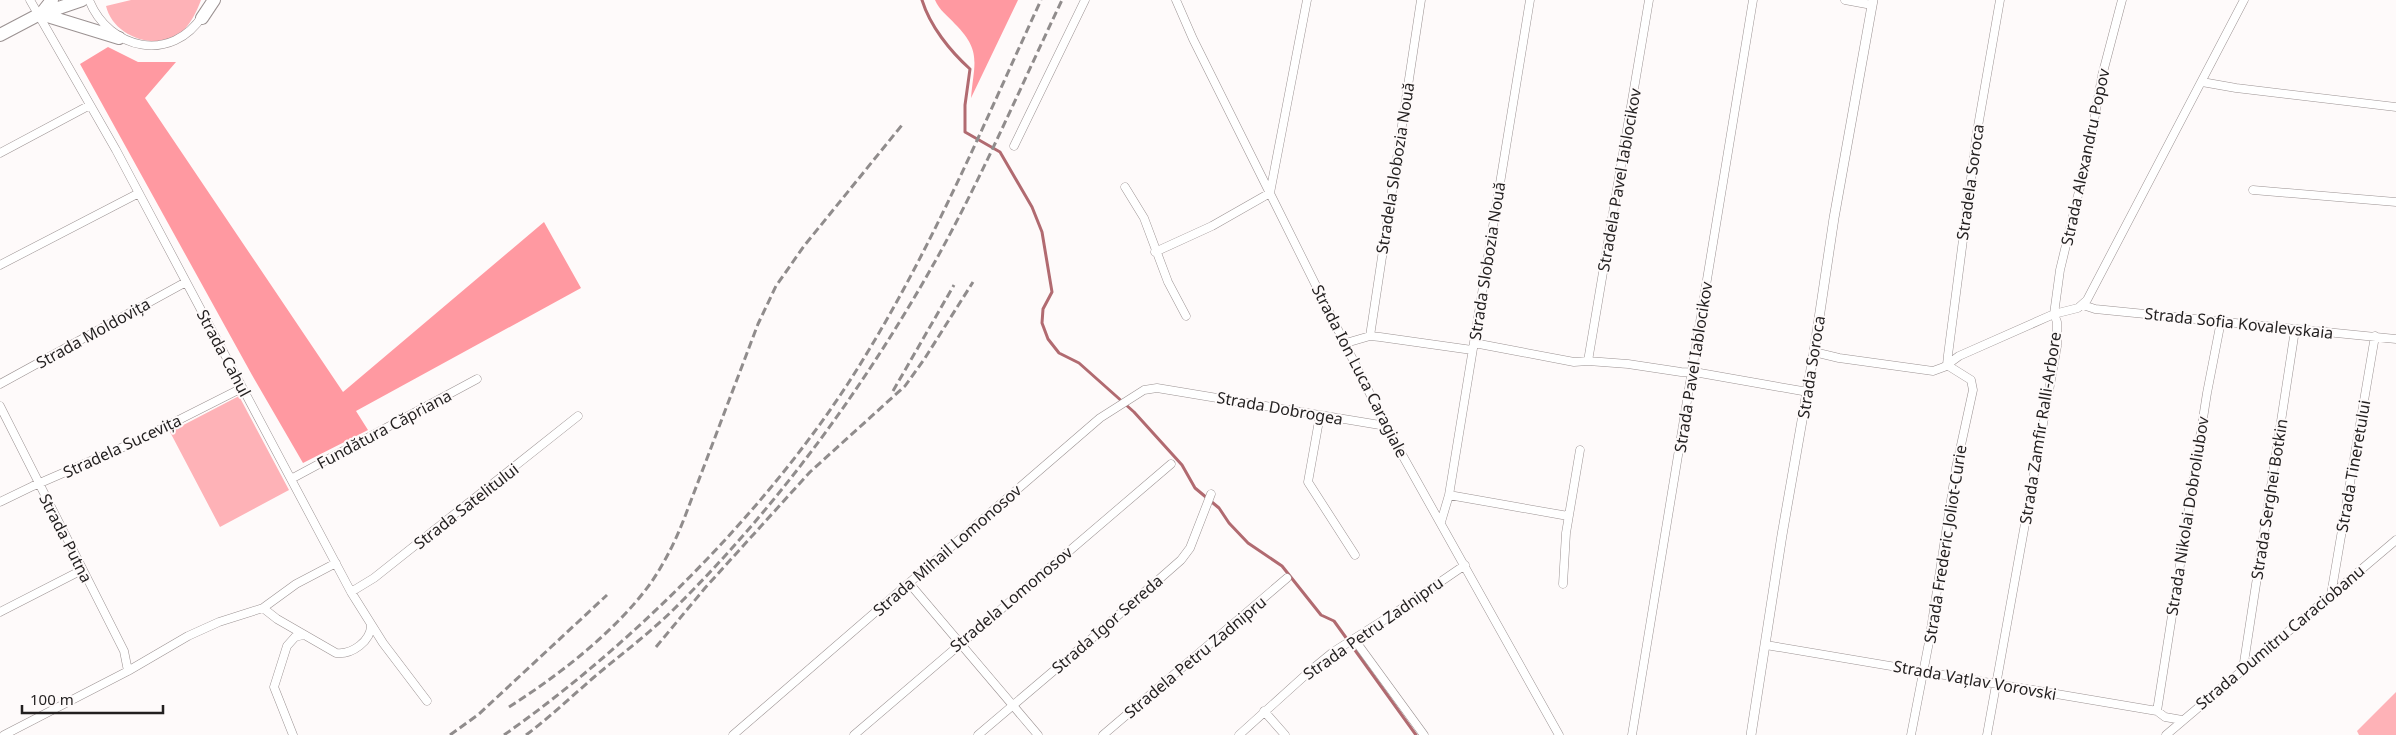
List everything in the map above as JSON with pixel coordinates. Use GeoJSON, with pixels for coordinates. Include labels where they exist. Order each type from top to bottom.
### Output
{"type":"FeatureCollection","features":[{"type":"Feature","properties":{"kind":"highway"},"geometry":{"type":"LineString","coordinates":[[39,14],[52,0]]}},
{"type":"Feature","properties":{"kind":"highway"},"geometry":{"type":"LineString","coordinates":[[0,35],[39,14],[82,0]]}},
{"type":"Feature","properties":{"kind":"highway"},"geometry":{"type":"LineString","coordinates":[[202,18],[214,0]]}},
{"type":"Feature","properties":{"kind":"highway"},"geometry":{"type":"LineString","coordinates":[[39,14],[119,38]]}},
{"type":"Feature","properties":{"kind":"street","name":"Strada Cahul"},"geometry":{"type":"LineString","coordinates":[[30,0],[139,193],[352,592],[371,624],[427,700]]}},
{"type":"Feature","properties":{"kind":"street"},"geometry":{"type":"LineString","coordinates":[[89,0],[94,14],[105,28],[119,38],[136,44],[155,45],[173,41],[189,31],[202,18],[210,0]]}},
{"type":"Feature","properties":{"kind":"street"},"geometry":{"type":"LineString","coordinates":[[1014,146],[1085,0]]}},
{"type":"Feature","properties":{"kind":"street","name":"Strada Ion Luca Caragiale"},"geometry":{"type":"LineString","coordinates":[[1176,0],[1193,39],[1386,426],[1559,735]]}},
{"type":"Feature","properties":{"kind":"street"},"geometry":{"type":"LineString","coordinates":[[1156,252],[1212,226],[1270,193],[1307,0]]}},
{"type":"Feature","properties":{"kind":"street","name":"Stradela Slobozia Nouă"},"geometry":{"type":"LineString","coordinates":[[1370,336],[1421,0]]}},
{"type":"Feature","properties":{"kind":"street","name":"Strada Slobozia Nouă"},"geometry":{"type":"LineString","coordinates":[[1441,522],[1449,495],[1530,0]]}},
{"type":"Feature","properties":{"kind":"street","name":"Stradela Pavel Iablocikov"},"geometry":{"type":"LineString","coordinates":[[1588,361],[1649,0]]}},
{"type":"Feature","properties":{"kind":"street","name":"Strada Pavel Iablocikov"},"geometry":{"type":"LineString","coordinates":[[1632,735],[1753,0]]}},
{"type":"Feature","properties":{"kind":"street"},"geometry":{"type":"LineString","coordinates":[[1845,0],[1873,2]]}},
{"type":"Feature","properties":{"kind":"street","name":"Stradela Sorocа"},"geometry":{"type":"LineString","coordinates":[[1948,365],[1965,221],[1989,55],[2000,0]]}},
{"type":"Feature","properties":{"kind":"street","name":"Strada Alexandru Popov"},"geometry":{"type":"LineString","coordinates":[[2054,314],[2060,270],[2088,154],[2102,76],[2122,0]]}},
{"type":"Feature","properties":{"kind":"street"},"geometry":{"type":"LineString","coordinates":[[2083,305],[2244,0]]}},
{"type":"Feature","properties":{"kind":"street","name":"Strada Soroca"},"geometry":{"type":"LineString","coordinates":[[1751,735],[1782,535],[1808,392],[1834,218],[1873,2]]}},
{"type":"Feature","properties":{"kind":"street"},"geometry":{"type":"LineString","coordinates":[[2202,82],[2236,88],[2396,106]]}},
{"type":"Feature","properties":{"kind":"street"},"geometry":{"type":"LineString","coordinates":[[0,153],[90,105]]}},
{"type":"Feature","properties":{"kind":"street"},"geometry":{"type":"LineString","coordinates":[[1125,187],[1144,218],[1168,282],[1186,316]]}},
{"type":"Feature","properties":{"kind":"street"},"geometry":{"type":"LineString","coordinates":[[2253,190],[2396,202]]}},
{"type":"Feature","properties":{"kind":"street"},"geometry":{"type":"LineString","coordinates":[[0,265],[139,193]]}},
{"type":"Feature","properties":{"kind":"street","name":"Strada Moldovița"},"geometry":{"type":"LineString","coordinates":[[0,384],[186,282]]}},
{"type":"Feature","properties":{"kind":"street","name":"Strada Zamfir Ralli-Arbore"},"geometry":{"type":"LineString","coordinates":[[1987,735],[2057,346],[2057,322],[2054,314],[2083,305]]}},
{"type":"Feature","properties":{"kind":"street","name":"Strada Sofia Kovalevskaia"},"geometry":{"type":"LineString","coordinates":[[2083,305],[2095,309],[2396,339]]}},
{"type":"Feature","properties":{"kind":"street"},"geometry":{"type":"LineString","coordinates":[[1814,352],[1839,358],[1921,371],[1938,370],[1959,356],[2013,334],[2054,314]]}},
{"type":"Feature","properties":{"kind":"street","name":"Strada Nikolai Dobroliubov"},"geometry":{"type":"LineString","coordinates":[[2157,711],[2205,402],[2220,321]]}},
{"type":"Feature","properties":{"kind":"street","name":"Strada Serghei Botkin"},"geometry":{"type":"LineString","coordinates":[[2243,669],[2295,330]]}},
{"type":"Feature","properties":{"kind":"street"},"geometry":{"type":"LineString","coordinates":[[1346,343],[1370,336],[1473,347],[1574,362],[1588,361],[1691,373],[1808,392]]}},
{"type":"Feature","properties":{"kind":"street","name":"Strada Tineretului"},"geometry":{"type":"LineString","coordinates":[[2331,595],[2375,336]]}},
{"type":"Feature","properties":{"kind":"street","name":"Strada Frederic Joliot-Curie"},"geometry":{"type":"LineString","coordinates":[[1911,735],[1924,670],[1956,468],[1973,390],[1971,380],[1948,365]]}},
{"type":"Feature","properties":{"kind":"street","name":"Fundătura Căpriana"},"geometry":{"type":"LineString","coordinates":[[291,479],[477,379]]}},
{"type":"Feature","properties":{"kind":"street","name":"Stradela Sucevița"},"geometry":{"type":"LineString","coordinates":[[0,502],[137,441],[242,388]]}},
{"type":"Feature","properties":{"kind":"street","name":"Strada Mihail Lomonosov"},"geometry":{"type":"LineString","coordinates":[[733,735],[1100,418],[1144,390],[1157,388],[1173,390]]}},
{"type":"Feature","properties":{"kind":"street","name":"Strada Dobrogea"},"geometry":{"type":"LineString","coordinates":[[1173,390],[1386,426]]}},
{"type":"Feature","properties":{"kind":"street","name":"Strada Putna"},"geometry":{"type":"LineString","coordinates":[[0,406],[127,657],[128,671]]}},
{"type":"Feature","properties":{"kind":"street"},"geometry":{"type":"LineString","coordinates":[[1320,415],[1308,482],[1355,555]]}},
{"type":"Feature","properties":{"kind":"street","name":"Strada Satelitului"},"geometry":{"type":"LineString","coordinates":[[352,592],[374,578],[578,416]]}},
{"type":"Feature","properties":{"kind":"street"},"geometry":{"type":"LineString","coordinates":[[1563,584],[1568,516],[1580,450]]}},
{"type":"Feature","properties":{"kind":"street","name":"Stradela Lomonosov"},"geometry":{"type":"LineString","coordinates":[[854,735],[959,643],[1171,464]]}},
{"type":"Feature","properties":{"kind":"street","name":"Strada Igor Sereda"},"geometry":{"type":"LineString","coordinates":[[978,735],[1182,560],[1190,548],[1211,494]]}},
{"type":"Feature","properties":{"kind":"street"},"geometry":{"type":"LineString","coordinates":[[1449,495],[1568,516]]}},
{"type":"Feature","properties":{"kind":"street","name":"Strada Dumitru Caraciobanu"},"geometry":{"type":"LineString","coordinates":[[2166,735],[2396,540]]}},
{"type":"Feature","properties":{"kind":"street"},"geometry":{"type":"LineString","coordinates":[[4,735],[128,671],[168,646],[219,622],[263,608],[296,584],[336,563]]}},
{"type":"Feature","properties":{"kind":"street","name":"Strada Petru Zadnipru"},"geometry":{"type":"LineString","coordinates":[[1239,735],[1311,670],[1465,565]]}},
{"type":"Feature","properties":{"kind":"street"},"geometry":{"type":"LineString","coordinates":[[0,612],[82,570]]}},
{"type":"Feature","properties":{"kind":"street","name":"Stradela Petru Zadnipru"},"geometry":{"type":"LineString","coordinates":[[1104,735],[1287,578]]}},
{"type":"Feature","properties":{"kind":"street"},"geometry":{"type":"LineString","coordinates":[[909,583],[1038,735]]}},
{"type":"Feature","properties":{"kind":"street"},"geometry":{"type":"LineString","coordinates":[[263,608],[331,651],[346,654],[354,650],[365,638],[371,630],[371,624]]}},
{"type":"Feature","properties":{"kind":"street"},"geometry":{"type":"LineString","coordinates":[[293,735],[274,687],[287,646],[295,637],[303,635]]}},
{"type":"Feature","properties":{"kind":"street"},"geometry":{"type":"LineString","coordinates":[[1354,639],[1424,735]]}},
{"type":"Feature","properties":{"kind":"street","name":"Strada Vațlav Vorovski"},"geometry":{"type":"LineString","coordinates":[[1766,645],[1996,682],[2157,711],[2164,717],[2182,720]]}},
{"type":"Feature","properties":{"kind":"street"},"geometry":{"type":"LineString","coordinates":[[1264,711],[1284,735]]}},
{"type":"Feature","properties":{"kind":"shaded area"},"geometry":{"type":"Polygon","coordinates":[[[131,0],[201,0],[193,18],[181,33],[171,39],[148,41],[126,33],[110,17],[106,6],[131,0]]]}},
{"type":"Feature","properties":{"kind":"shaded area"},"geometry":{"type":"Polygon","coordinates":[[[935,0],[1018,0],[971,98],[974,66],[973,50],[964,33],[941,10],[935,0]]]}},
{"type":"Feature","properties":{"kind":"shaded area"},"geometry":{"type":"Polygon","coordinates":[[[108,47],[138,62],[176,62],[145,98],[343,392],[544,222],[581,288],[356,411],[368,430],[303,463],[252,375],[80,64],[108,47]]]}},
{"type":"Feature","properties":{"kind":"shaded area"},"geometry":{"type":"Polygon","coordinates":[[[239,396],[289,490],[220,527],[170,432],[239,396]]]}},
{"type":"Feature","properties":{"kind":"shaded area"},"geometry":{"type":"Polygon","coordinates":[[[2396,692],[2396,735],[2359,735],[2357,731],[2396,692]]]}},
{"type":"Feature","properties":{"kind":"waterway"},"geometry":{"type":"LineString","coordinates":[[922,0],[935,29],[970,69],[965,105],[965,132],[1000,152],[1032,207],[1042,232],[1052,292],[1043,309],[1042,323],[1048,339],[1059,353],[1079,363],[1134,412],[1182,465],[1195,488],[1219,508],[1229,523],[1248,543],[1282,566],[1321,615],[1334,621],[1416,735]]}},
{"type":"Feature","properties":{"kind":"railway"},"geometry":{"type":"LineString","coordinates":[[504,735],[600,661],[646,619],[734,530],[813,434],[847,385],[875,339],[927,245],[1041,0]]}},
{"type":"Feature","properties":{"kind":"railway"},"geometry":{"type":"LineString","coordinates":[[526,735],[642,638],[710,573],[782,489],[849,400],[909,306],[954,227],[1062,0]]}},
{"type":"Feature","properties":{"kind":"railway"},"geometry":{"type":"LineString","coordinates":[[509,707],[585,652],[621,619],[650,584],[665,561],[681,528],[758,324],[776,286],[804,246],[902,125]]}},
{"type":"Feature","properties":{"kind":"railway"},"geometry":{"type":"LineString","coordinates":[[656,647],[705,588],[810,472],[905,386],[973,282]]}},
{"type":"Feature","properties":{"kind":"railway"},"geometry":{"type":"LineString","coordinates":[[893,391],[954,285]]}},
{"type":"Feature","properties":{"kind":"railway"},"geometry":{"type":"LineString","coordinates":[[450,735],[479,714],[607,595]]}}]}
